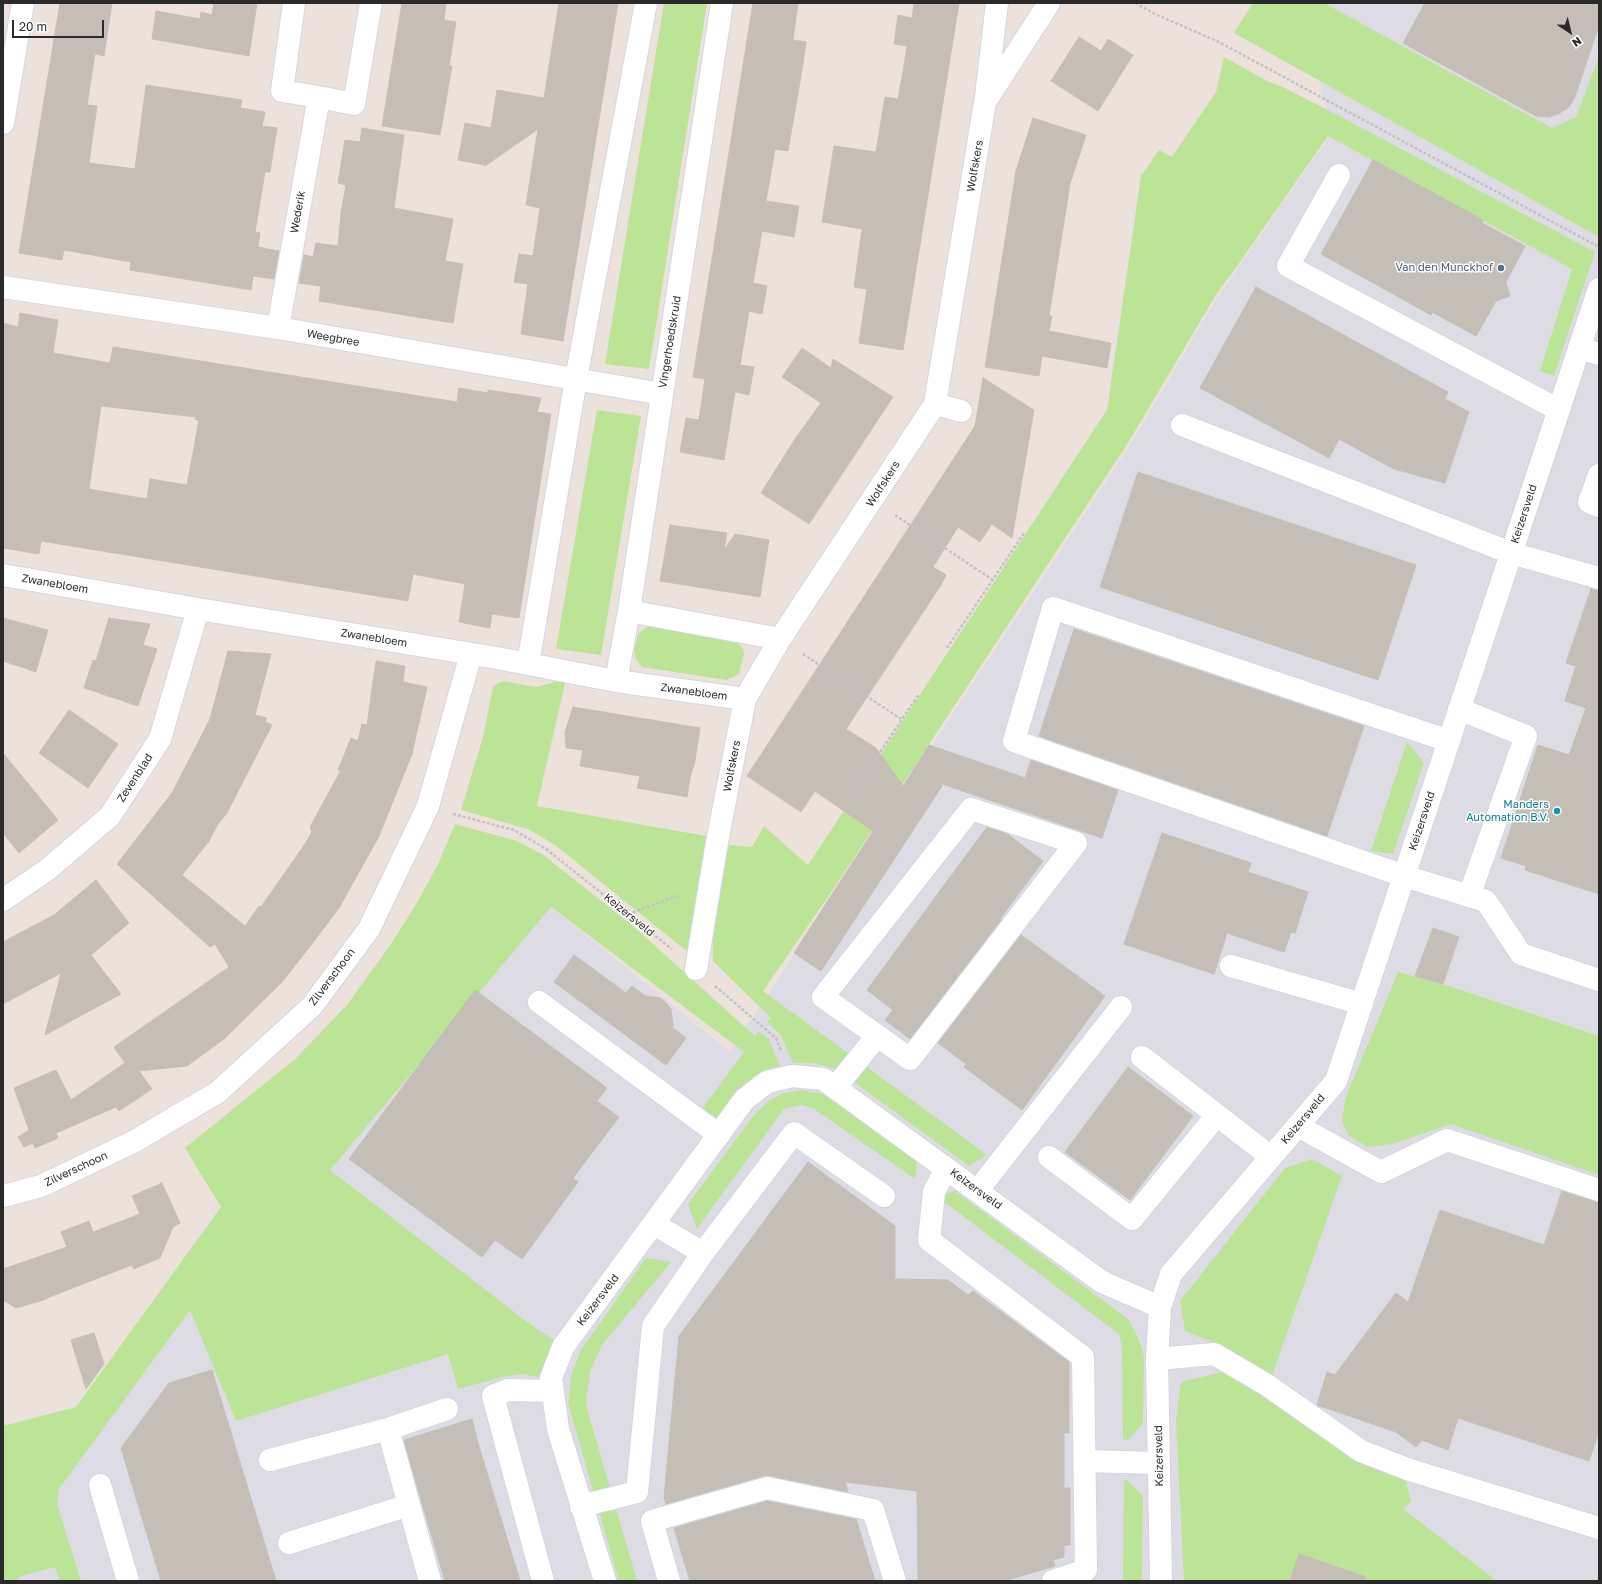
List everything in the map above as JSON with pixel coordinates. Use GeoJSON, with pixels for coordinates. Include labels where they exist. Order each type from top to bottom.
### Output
{"type":"FeatureCollection","features":[{"type":"Feature","properties":{"kind":"street"},"geometry":{"type":"LineString","coordinates":[[3,123],[23,3]]}},
{"type":"Feature","properties":{"kind":"street"},"geometry":{"type":"LineString","coordinates":[[294,3],[282,91],[354,104],[371,3]]}},
{"type":"Feature","properties":{"kind":"street"},"geometry":{"type":"LineString","coordinates":[[528,664],[576,379],[646,3]]}},
{"type":"Feature","properties":{"kind":"street","name":"Vingerhoedskruid"},"geometry":{"type":"LineString","coordinates":[[616,681],[629,611],[722,3]]}},
{"type":"Feature","properties":{"kind":"street","name":"Wolfskers"},"geometry":{"type":"LineString","coordinates":[[696,969],[717,842],[745,699],[780,639],[935,404],[985,102],[997,3]]}},
{"type":"Feature","properties":{"kind":"street","name":"Wolfskers"},"geometry":{"type":"LineString","coordinates":[[985,102],[1049,3]]}},
{"type":"Feature","properties":{"kind":"street","name":"Wederik"},"geometry":{"type":"LineString","coordinates":[[278,328],[319,97]]}},
{"type":"Feature","properties":{"kind":"street"},"geometry":{"type":"LineString","coordinates":[[1339,175],[1288,266],[1559,410]]}},
{"type":"Feature","properties":{"kind":"street","name":"Weegbree"},"geometry":{"type":"LineString","coordinates":[[3,287],[278,328],[662,394]]}},
{"type":"Feature","properties":{"kind":"street","name":"Keizersveld"},"geometry":{"type":"LineString","coordinates":[[1161,1581],[1157,1359],[1160,1306],[1172,1274],[1336,1081],[1559,410],[1589,351],[1599,288]]}},
{"type":"Feature","properties":{"kind":"street"},"geometry":{"type":"LineString","coordinates":[[935,404],[962,411]]}},
{"type":"Feature","properties":{"kind":"street"},"geometry":{"type":"LineString","coordinates":[[1182,425],[1511,553],[1599,578]]}},
{"type":"Feature","properties":{"kind":"street"},"geometry":{"type":"LineString","coordinates":[[1599,475],[1589,502],[1599,506]]}},
{"type":"Feature","properties":{"kind":"street","name":"Zwanebloem"},"geometry":{"type":"LineString","coordinates":[[3,575],[471,654],[616,681],[745,699]]}},
{"type":"Feature","properties":{"kind":"street"},"geometry":{"type":"LineString","coordinates":[[1449,741],[1053,608],[1014,741],[1404,876],[1486,901],[1521,954],[1599,980]]}},
{"type":"Feature","properties":{"kind":"street","name":"Zevenblad"},"geometry":{"type":"LineString","coordinates":[[3,900],[47,870],[110,816],[160,739],[198,609]]}},
{"type":"Feature","properties":{"kind":"street"},"geometry":{"type":"LineString","coordinates":[[629,611],[780,639]]}},
{"type":"Feature","properties":{"kind":"street","name":"Zilverschoon"},"geometry":{"type":"LineString","coordinates":[[3,1196],[41,1186],[135,1141],[218,1092],[312,1006],[369,929],[428,806],[471,654]]}},
{"type":"Feature","properties":{"kind":"street"},"geometry":{"type":"LineString","coordinates":[[1459,709],[1526,736],[1468,896]]}},
{"type":"Feature","properties":{"kind":"street"},"geometry":{"type":"LineString","coordinates":[[971,809],[1076,844],[910,1059],[877,1036],[823,997],[971,809]]}},
{"type":"Feature","properties":{"kind":"street"},"geometry":{"type":"LineString","coordinates":[[1231,966],[1362,1004]]}},
{"type":"Feature","properties":{"kind":"street"},"geometry":{"type":"LineString","coordinates":[[538,1002],[719,1135]]}},
{"type":"Feature","properties":{"kind":"street"},"geometry":{"type":"LineString","coordinates":[[978,1190],[1121,1007]]}},
{"type":"Feature","properties":{"kind":"street"},"geometry":{"type":"LineString","coordinates":[[835,1088],[877,1036]]}},
{"type":"Feature","properties":{"kind":"street"},"geometry":{"type":"LineString","coordinates":[[1142,1057],[1271,1158]]}},
{"type":"Feature","properties":{"kind":"street","name":"Keizersveld"},"geometry":{"type":"LineString","coordinates":[[605,1581],[558,1429],[551,1378],[563,1347],[744,1100],[767,1082],[792,1076],[823,1080],[978,1190],[1102,1282],[1160,1306]]}},
{"type":"Feature","properties":{"kind":"street"},"geometry":{"type":"LineString","coordinates":[[1049,1158],[1132,1219],[1217,1115]]}},
{"type":"Feature","properties":{"kind":"street"},"geometry":{"type":"LineString","coordinates":[[1298,1126],[1381,1172],[1447,1140],[1599,1190]]}},
{"type":"Feature","properties":{"kind":"street"},"geometry":{"type":"LineString","coordinates":[[581,1506],[637,1492],[653,1326],[703,1253],[794,1133],[884,1196]]}},
{"type":"Feature","properties":{"kind":"street"},"geometry":{"type":"LineString","coordinates":[[946,1168],[934,1192],[929,1240],[1083,1357],[1086,1570],[1053,1581]]}},
{"type":"Feature","properties":{"kind":"street"},"geometry":{"type":"LineString","coordinates":[[654,1224],[703,1253]]}},
{"type":"Feature","properties":{"kind":"street"},"geometry":{"type":"LineString","coordinates":[[1157,1359],[1214,1354],[1267,1385],[1361,1451],[1410,1470],[1599,1528]]}},
{"type":"Feature","properties":{"kind":"street"},"geometry":{"type":"LineString","coordinates":[[543,1581],[492,1396],[508,1390],[552,1391]]}},
{"type":"Feature","properties":{"kind":"street"},"geometry":{"type":"LineString","coordinates":[[270,1460],[388,1429],[448,1409]]}},
{"type":"Feature","properties":{"kind":"street"},"geometry":{"type":"LineString","coordinates":[[388,1429],[430,1581]]}},
{"type":"Feature","properties":{"kind":"street"},"geometry":{"type":"LineString","coordinates":[[1085,1460],[1159,1463]]}},
{"type":"Feature","properties":{"kind":"street"},"geometry":{"type":"LineString","coordinates":[[100,1485],[128,1581]]}},
{"type":"Feature","properties":{"kind":"street"},"geometry":{"type":"LineString","coordinates":[[669,1581],[652,1521],[767,1488],[873,1510],[895,1581]]}},
{"type":"Feature","properties":{"kind":"street"},"geometry":{"type":"LineString","coordinates":[[289,1543],[409,1505]]}},
{"type":"Feature","properties":{"kind":"path"},"geometry":{"type":"LineString","coordinates":[[1135,3],[1155,14],[1216,41],[1599,247]]}},
{"type":"Feature","properties":{"kind":"path"},"geometry":{"type":"LineString","coordinates":[[894,514],[993,580]]}},
{"type":"Feature","properties":{"kind":"path"},"geometry":{"type":"LineString","coordinates":[[947,648],[1024,533]]}},
{"type":"Feature","properties":{"kind":"path"},"geometry":{"type":"LineString","coordinates":[[803,654],[901,719]]}},
{"type":"Feature","properties":{"kind":"path"},"geometry":{"type":"LineString","coordinates":[[858,785],[919,694]]}},
{"type":"Feature","properties":{"kind":"path","name":"Keizersveld"},"geometry":{"type":"LineString","coordinates":[[428,806],[514,830],[546,848],[696,969],[776,1038],[792,1076]]}},
{"type":"Feature","properties":{"kind":"path"},"geometry":{"type":"LineString","coordinates":[[628,914],[710,884]]}},
{"type":"Feature","properties":{"kind":"shaded area"},"geometry":{"type":"Polygon","coordinates":[[[1302,3],[1599,3],[1599,1581],[3,1581],[3,1499],[551,907],[730,1052],[1130,445],[1215,301],[1331,134],[1302,3]]]}},
{"type":"Feature","properties":{"kind":"green space"},"geometry":{"type":"Polygon","coordinates":[[[664,3],[707,3],[649,369],[605,364],[664,3]]]}},
{"type":"Feature","properties":{"kind":"green space"},"geometry":{"type":"Polygon","coordinates":[[[1253,3],[1324,3],[1552,128],[1576,117],[1599,57],[1599,237],[1234,33],[1253,3]]]}},
{"type":"Feature","properties":{"kind":"green space"},"geometry":{"type":"Polygon","coordinates":[[[1224,57],[1267,81],[1285,88],[1341,117],[1595,252],[1554,376],[1540,371],[1572,269],[1328,136],[1217,293],[1128,443],[832,891],[763,991],[987,1155],[969,1166],[836,1069],[813,1063],[793,1063],[781,1035],[767,1022],[771,1018],[713,961],[712,922],[729,845],[752,847],[764,826],[808,865],[1107,410],[1141,176],[1159,150],[1172,157],[1216,92],[1224,57]]]}},
{"type":"Feature","properties":{"kind":"green space"},"geometry":{"type":"Polygon","coordinates":[[[597,410],[641,416],[601,655],[556,649],[597,410]]]}},
{"type":"Feature","properties":{"kind":"green space"},"geometry":{"type":"Polygon","coordinates":[[[652,625],[735,639],[743,649],[744,654],[739,674],[727,680],[642,667],[635,658],[634,650],[638,634],[647,626],[652,625]]]}},
{"type":"Feature","properties":{"kind":"green space"},"geometry":{"type":"Polygon","coordinates":[[[566,679],[537,806],[706,836],[689,953],[555,845],[528,829],[461,810],[483,737],[493,687],[502,681],[536,687],[566,679]]]}},
{"type":"Feature","properties":{"kind":"green space"},"geometry":{"type":"Polygon","coordinates":[[[1407,742],[1424,763],[1393,854],[1371,851],[1407,742]]]}},
{"type":"Feature","properties":{"kind":"green space"},"geometry":{"type":"Polygon","coordinates":[[[455,824],[517,841],[542,854],[633,926],[755,1036],[758,1031],[769,1039],[780,1066],[765,1070],[745,1083],[713,1123],[699,1113],[744,1052],[551,907],[330,1170],[535,1328],[555,1340],[543,1378],[522,1374],[502,1377],[458,1389],[448,1354],[236,1421],[190,1310],[59,1489],[57,1504],[81,1581],[60,1581],[55,1567],[19,1577],[16,1581],[3,1581],[3,1426],[76,1407],[221,1207],[185,1148],[295,1059],[347,1005],[391,944],[418,901],[439,862],[455,824]]]}},
{"type":"Feature","properties":{"kind":"green space"},"geometry":{"type":"Polygon","coordinates":[[[1398,972],[1449,986],[1599,1036],[1599,1175],[1451,1124],[1392,1144],[1368,1147],[1348,1135],[1342,1122],[1345,1099],[1398,972]]]}},
{"type":"Feature","properties":{"kind":"green space"},"geometry":{"type":"Polygon","coordinates":[[[803,1090],[822,1094],[833,1100],[917,1162],[915,1179],[814,1109],[803,1105],[792,1107],[783,1110],[697,1229],[688,1204],[754,1115],[767,1102],[784,1093],[803,1090]]]}},
{"type":"Feature","properties":{"kind":"green space"},"geometry":{"type":"Polygon","coordinates":[[[1312,1159],[1342,1176],[1272,1376],[1217,1344],[1185,1331],[1180,1301],[1285,1168],[1312,1159]]]}},
{"type":"Feature","properties":{"kind":"green space"},"geometry":{"type":"Polygon","coordinates":[[[955,1191],[1128,1319],[1138,1337],[1144,1356],[1143,1423],[1128,1440],[1123,1439],[1122,1348],[1119,1334],[938,1197],[955,1191]]]}},
{"type":"Feature","properties":{"kind":"green space"},"geometry":{"type":"Polygon","coordinates":[[[646,1258],[671,1262],[602,1345],[590,1371],[586,1405],[637,1581],[619,1581],[568,1403],[572,1373],[581,1350],[646,1258]]]}},
{"type":"Feature","properties":{"kind":"green space"},"geometry":{"type":"Polygon","coordinates":[[[1226,1371],[1356,1461],[1405,1478],[1411,1501],[1403,1509],[1493,1578],[1493,1581],[1184,1581],[1176,1420],[1181,1382],[1226,1371]]]}},
{"type":"Feature","properties":{"kind":"green space"},"geometry":{"type":"Polygon","coordinates":[[[1124,1480],[1128,1481],[1143,1496],[1142,1581],[1123,1581],[1124,1480]]]}},
{"type":"Feature","properties":{"kind":"building"},"geometry":{"type":"Polygon","coordinates":[[[60,3],[112,3],[104,56],[95,54],[87,105],[97,106],[89,163],[135,169],[146,85],[242,100],[240,108],[265,112],[262,126],[277,128],[270,172],[265,172],[255,232],[260,233],[258,247],[279,251],[274,279],[253,276],[251,290],[130,270],[131,262],[64,250],[62,260],[19,253],[60,3]]]}},
{"type":"Feature","properties":{"kind":"building"},"geometry":{"type":"Polygon","coordinates":[[[214,3],[257,3],[249,56],[152,39],[156,11],[200,19],[201,12],[212,15],[214,3]]]}},
{"type":"Feature","properties":{"kind":"building"},"geometry":{"type":"Polygon","coordinates":[[[402,3],[446,3],[444,20],[456,22],[449,66],[452,66],[440,135],[382,126],[402,3]]]}},
{"type":"Feature","properties":{"kind":"building"},"geometry":{"type":"Polygon","coordinates":[[[559,3],[618,3],[563,341],[521,334],[528,284],[514,282],[519,254],[533,256],[540,208],[526,205],[538,129],[485,166],[458,160],[465,123],[491,128],[497,90],[544,98],[559,3]]]}},
{"type":"Feature","properties":{"kind":"building"},"geometry":{"type":"Polygon","coordinates":[[[753,3],[798,3],[793,40],[806,42],[802,70],[788,151],[775,149],[766,201],[799,206],[794,237],[762,231],[753,283],[767,286],[762,314],[749,311],[740,365],[754,367],[749,395],[735,392],[724,460],[680,452],[686,418],[699,420],[705,379],[693,377],[753,3]]]}},
{"type":"Feature","properties":{"kind":"building"},"geometry":{"type":"Polygon","coordinates":[[[914,3],[959,3],[903,350],[859,343],[867,289],[854,287],[862,229],[822,222],[834,146],[876,152],[885,97],[898,99],[903,72],[907,46],[894,44],[898,15],[912,18],[914,3]]]}},
{"type":"Feature","properties":{"kind":"building"},"geometry":{"type":"Polygon","coordinates":[[[1425,3],[1599,3],[1599,25],[1575,97],[1569,107],[1558,114],[1549,117],[1536,116],[1403,43],[1425,3]]]}},
{"type":"Feature","properties":{"kind":"building"},"geometry":{"type":"Polygon","coordinates":[[[1079,37],[1101,51],[1108,39],[1133,55],[1098,111],[1051,81],[1079,37]]]}},
{"type":"Feature","properties":{"kind":"building"},"geometry":{"type":"Polygon","coordinates":[[[1033,118],[1086,135],[1070,184],[1049,316],[1052,316],[1049,331],[1111,343],[1107,368],[1042,356],[1039,376],[985,367],[1016,171],[1033,118]]]}},
{"type":"Feature","properties":{"kind":"building"},"geometry":{"type":"Polygon","coordinates":[[[362,128],[404,135],[394,208],[453,219],[445,261],[463,264],[453,323],[319,301],[321,286],[299,283],[304,255],[313,257],[316,243],[338,246],[341,213],[346,185],[338,183],[345,140],[360,142],[362,128]]]}},
{"type":"Feature","properties":{"kind":"building"},"geometry":{"type":"Polygon","coordinates":[[[1373,160],[1483,220],[1482,223],[1525,246],[1506,282],[1510,296],[1496,301],[1476,336],[1432,312],[1431,315],[1321,254],[1373,160]]]}},
{"type":"Feature","properties":{"kind":"building"},"geometry":{"type":"Polygon","coordinates":[[[1256,287],[1448,392],[1445,399],[1469,412],[1445,483],[1394,469],[1339,439],[1329,458],[1200,388],[1256,287]]]}},
{"type":"Feature","properties":{"kind":"building"},"geometry":{"type":"Polygon","coordinates":[[[20,313],[58,320],[53,353],[110,363],[113,347],[457,402],[459,388],[488,393],[488,390],[541,398],[537,412],[551,414],[519,618],[492,614],[490,628],[459,622],[465,584],[413,574],[408,601],[41,541],[39,554],[3,548],[3,323],[18,327],[20,313]],[[101,406],[89,489],[147,499],[150,479],[187,485],[199,420],[196,420],[196,417],[101,406]]]}},
{"type":"Feature","properties":{"kind":"building"},"geometry":{"type":"Polygon","coordinates":[[[802,348],[831,368],[833,359],[893,397],[809,524],[761,493],[795,439],[821,403],[782,377],[802,348]]]}},
{"type":"Feature","properties":{"kind":"building"},"geometry":{"type":"Polygon","coordinates":[[[983,378],[1034,410],[1012,538],[992,524],[980,542],[958,527],[933,567],[946,575],[941,585],[846,729],[876,748],[903,786],[929,745],[1025,778],[1031,760],[1118,790],[1102,838],[939,783],[942,786],[821,971],[794,953],[873,831],[815,791],[801,812],[747,776],[975,426],[983,378]]]}},
{"type":"Feature","properties":{"kind":"building"},"geometry":{"type":"Polygon","coordinates":[[[1138,472],[1416,565],[1378,680],[1100,587],[1138,472]]]}},
{"type":"Feature","properties":{"kind":"building"},"geometry":{"type":"Polygon","coordinates":[[[670,525],[727,533],[724,550],[735,534],[769,540],[760,597],[660,581],[670,525]]]}},
{"type":"Feature","properties":{"kind":"building","name":"Manders Automation B.V."},"geometry":{"type":"Polygon","coordinates":[[[1591,589],[1599,590],[1599,894],[1525,870],[1526,866],[1501,858],[1538,745],[1569,755],[1586,708],[1565,701],[1576,666],[1566,663],[1591,589]]]}},
{"type":"Feature","properties":{"kind":"building"},"geometry":{"type":"Polygon","coordinates":[[[3,618],[48,630],[36,672],[3,661],[3,618]]]}},
{"type":"Feature","properties":{"kind":"building"},"geometry":{"type":"Polygon","coordinates":[[[109,618],[150,624],[143,645],[157,649],[138,706],[84,688],[93,660],[96,661],[109,618]]]}},
{"type":"Feature","properties":{"kind":"building"},"geometry":{"type":"Polygon","coordinates":[[[1074,629],[1364,726],[1327,836],[1039,736],[1074,629]]]}},
{"type":"Feature","properties":{"kind":"building"},"geometry":{"type":"Polygon","coordinates":[[[228,651],[271,654],[255,715],[267,718],[265,722],[272,725],[227,813],[218,824],[209,841],[182,875],[245,926],[259,906],[261,907],[305,844],[312,832],[310,827],[341,770],[338,770],[351,738],[358,741],[362,724],[367,725],[376,661],[405,666],[403,682],[427,687],[412,754],[379,836],[339,908],[311,945],[283,981],[224,1039],[187,1066],[139,1071],[152,1089],[119,1111],[116,1107],[56,1133],[58,1138],[35,1148],[33,1143],[24,1147],[18,1137],[29,1130],[14,1088],[56,1070],[71,1100],[125,1063],[114,1047],[229,967],[215,944],[210,947],[117,864],[172,793],[210,719],[228,651]]]}},
{"type":"Feature","properties":{"kind":"building"},"geometry":{"type":"Polygon","coordinates":[[[573,707],[700,728],[687,797],[637,788],[640,776],[580,766],[583,750],[566,748],[565,732],[573,707]]]}},
{"type":"Feature","properties":{"kind":"building"},"geometry":{"type":"Polygon","coordinates":[[[69,710],[118,744],[88,788],[39,753],[69,710]]]}},
{"type":"Feature","properties":{"kind":"building"},"geometry":{"type":"Polygon","coordinates":[[[3,753],[58,820],[19,853],[3,833],[3,753]]]}},
{"type":"Feature","properties":{"kind":"building"},"geometry":{"type":"Polygon","coordinates":[[[987,827],[1006,833],[1043,861],[1000,919],[1001,920],[910,1039],[885,1020],[893,1010],[867,990],[987,827]]]}},
{"type":"Feature","properties":{"kind":"building"},"geometry":{"type":"Polygon","coordinates":[[[1162,833],[1251,863],[1248,872],[1308,892],[1295,933],[1291,932],[1284,952],[1227,933],[1214,974],[1124,944],[1162,833]]]}},
{"type":"Feature","properties":{"kind":"building"},"geometry":{"type":"Polygon","coordinates":[[[96,880],[129,923],[91,955],[121,994],[45,1035],[61,973],[3,1004],[3,942],[54,915],[96,880]]]}},
{"type":"Feature","properties":{"kind":"building"},"geometry":{"type":"Polygon","coordinates":[[[1433,928],[1459,937],[1443,984],[1415,976],[1433,928]]]}},
{"type":"Feature","properties":{"kind":"building"},"geometry":{"type":"Polygon","coordinates":[[[1021,935],[1105,996],[1022,1110],[964,1067],[966,1064],[938,1043],[1021,935]]]}},
{"type":"Feature","properties":{"kind":"building"},"geometry":{"type":"Polygon","coordinates":[[[574,955],[626,993],[632,986],[645,996],[660,998],[666,1003],[671,1009],[673,1028],[686,1038],[666,1065],[554,982],[574,955]]]}},
{"type":"Feature","properties":{"kind":"building"},"geometry":{"type":"Polygon","coordinates":[[[475,990],[607,1088],[597,1101],[619,1117],[573,1178],[578,1182],[522,1259],[495,1240],[482,1257],[349,1159],[475,990]]]}},
{"type":"Feature","properties":{"kind":"building"},"geometry":{"type":"Polygon","coordinates":[[[1128,1067],[1193,1116],[1130,1200],[1065,1152],[1128,1067]]]}},
{"type":"Feature","properties":{"kind":"building"},"geometry":{"type":"Polygon","coordinates":[[[808,1162],[895,1226],[895,1279],[948,1280],[968,1295],[973,1291],[1069,1362],[1069,1433],[1064,1433],[1064,1488],[1070,1488],[1070,1545],[1064,1545],[1064,1557],[1053,1560],[1055,1566],[1004,1581],[918,1581],[917,1491],[845,1482],[848,1492],[764,1476],[666,1504],[664,1497],[679,1336],[808,1162]]]}},
{"type":"Feature","properties":{"kind":"building"},"geometry":{"type":"Polygon","coordinates":[[[162,1183],[180,1223],[173,1227],[160,1258],[134,1269],[132,1265],[47,1299],[16,1308],[3,1300],[3,1269],[67,1247],[61,1232],[89,1221],[93,1232],[140,1214],[132,1196],[162,1183]]]}},
{"type":"Feature","properties":{"kind":"building"},"geometry":{"type":"Polygon","coordinates":[[[1562,1191],[1599,1202],[1599,1431],[1589,1461],[1458,1418],[1448,1450],[1422,1440],[1416,1447],[1396,1432],[1317,1405],[1327,1372],[1335,1375],[1396,1293],[1408,1302],[1440,1210],[1544,1245],[1562,1191]]]}},
{"type":"Feature","properties":{"kind":"building"},"geometry":{"type":"Polygon","coordinates":[[[94,1333],[104,1364],[86,1389],[71,1340],[94,1333]]]}},
{"type":"Feature","properties":{"kind":"building"},"geometry":{"type":"Polygon","coordinates":[[[212,1370],[276,1581],[161,1581],[121,1448],[169,1383],[212,1370]]]}},
{"type":"Feature","properties":{"kind":"building"},"geometry":{"type":"Polygon","coordinates":[[[472,1419],[520,1581],[445,1581],[404,1440],[472,1419]]]}},
{"type":"Feature","properties":{"kind":"building"},"geometry":{"type":"Polygon","coordinates":[[[767,1501],[856,1519],[875,1581],[690,1581],[674,1528],[767,1501]]]}},
{"type":"Feature","properties":{"kind":"building"},"geometry":{"type":"Polygon","coordinates":[[[1299,1554],[1366,1577],[1365,1581],[1290,1581],[1299,1554]]]}},
{"type":"Feature","properties":{"kind":"place","name":"Van den Munckhof"},"geometry":{"type":"Point","coordinates":[1501,268]}},
{"type":"Feature","properties":{"kind":"place","name":"Manders Automation B.V."},"geometry":{"type":"Point","coordinates":[1557,811]}}]}
